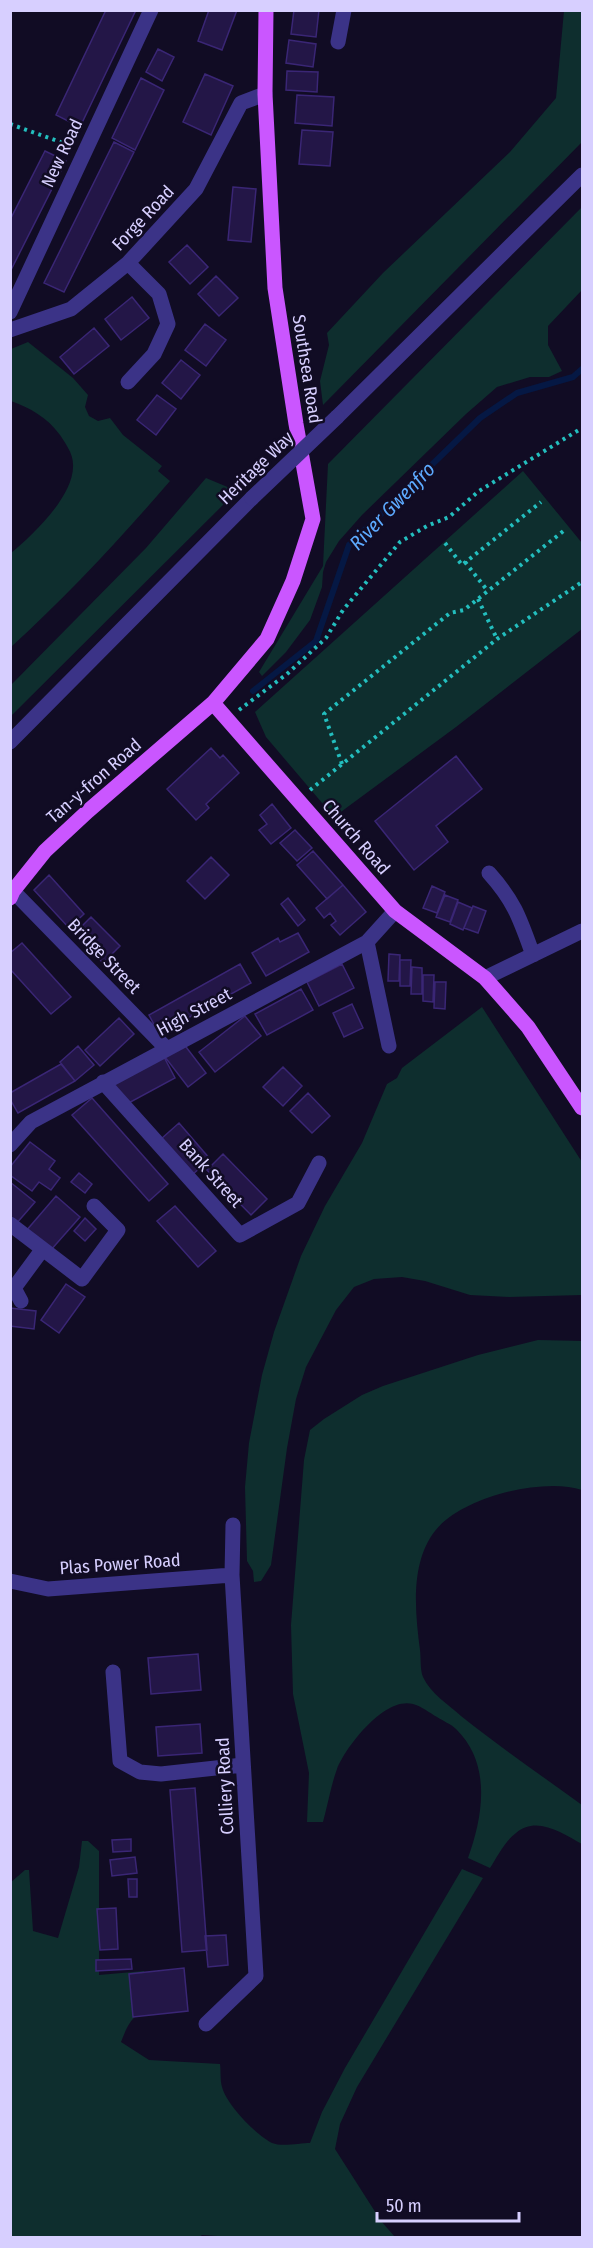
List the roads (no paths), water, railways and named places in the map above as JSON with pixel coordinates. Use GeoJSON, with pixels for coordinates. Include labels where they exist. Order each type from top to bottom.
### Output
{"type":"FeatureCollection","features":[{"type":"Feature","properties":{"kind":"main road","name":"Southsea Road"},"geometry":{"type":"LineString","coordinates":[[213,703],[267,639],[293,581],[313,519],[275,288],[265,94],[266,10]]}},
{"type":"Feature","properties":{"kind":"main road","name":"Church Road"},"geometry":{"type":"LineString","coordinates":[[213,703],[395,911],[485,978],[528,1027],[582,1108]]}},
{"type":"Feature","properties":{"kind":"main road","name":"Tan-y-fron Road"},"geometry":{"type":"LineString","coordinates":[[12,895],[45,850],[213,703]]}},
{"type":"Feature","properties":{"kind":"street","name":"New Road"},"geometry":{"type":"LineString","coordinates":[[10,312],[151,10]]}},
{"type":"Feature","properties":{"kind":"street"},"geometry":{"type":"LineString","coordinates":[[338,42],[344,10]]}},
{"type":"Feature","properties":{"kind":"street","name":"Forge Road"},"geometry":{"type":"LineString","coordinates":[[10,330],[71,309],[128,263],[196,189],[241,104],[265,94]]}},
{"type":"Feature","properties":{"kind":"street","name":"Heritage Way"},"geometry":{"type":"LineString","coordinates":[[10,741],[252,498],[582,175]]}},
{"type":"Feature","properties":{"kind":"street"},"geometry":{"type":"LineString","coordinates":[[128,263],[159,294],[168,324],[154,354],[128,382]]}},
{"type":"Feature","properties":{"kind":"street"},"geometry":{"type":"LineString","coordinates":[[489,873],[517,910],[533,955]]}},
{"type":"Feature","properties":{"kind":"street","name":"Bridge Street"},"geometry":{"type":"LineString","coordinates":[[12,895],[167,1049]]}},
{"type":"Feature","properties":{"kind":"street","name":"High Street"},"geometry":{"type":"LineString","coordinates":[[10,1145],[31,1122],[367,942],[395,911]]}},
{"type":"Feature","properties":{"kind":"street"},"geometry":{"type":"LineString","coordinates":[[485,978],[582,931]]}},
{"type":"Feature","properties":{"kind":"street"},"geometry":{"type":"LineString","coordinates":[[367,942],[389,1046]]}},
{"type":"Feature","properties":{"kind":"street","name":"Bank Street"},"geometry":{"type":"LineString","coordinates":[[103,1082],[240,1235],[298,1203],[319,1163]]}},
{"type":"Feature","properties":{"kind":"street"},"geometry":{"type":"LineString","coordinates":[[10,1224],[82,1279],[118,1230],[94,1206]]}},
{"type":"Feature","properties":{"kind":"street"},"geometry":{"type":"LineString","coordinates":[[21,1301],[14,1288],[42,1250]]}},
{"type":"Feature","properties":{"kind":"street","name":"Colliery Road"},"geometry":{"type":"LineString","coordinates":[[206,2024],[256,1976],[232,1575],[234,1525]]}},
{"type":"Feature","properties":{"kind":"street","name":"Plas Power Road"},"geometry":{"type":"LineString","coordinates":[[10,1581],[48,1589],[232,1575]]}},
{"type":"Feature","properties":{"kind":"street"},"geometry":{"type":"LineString","coordinates":[[113,1672],[120,1761],[140,1772],[161,1774],[243,1765]]}},
{"type":"Feature","properties":{"kind":"waterway","name":"River Gwenfro"},"geometry":{"type":"LineString","coordinates":[[253,691],[316,641],[349,545],[480,418],[517,393],[573,377],[582,369]]}}]}
